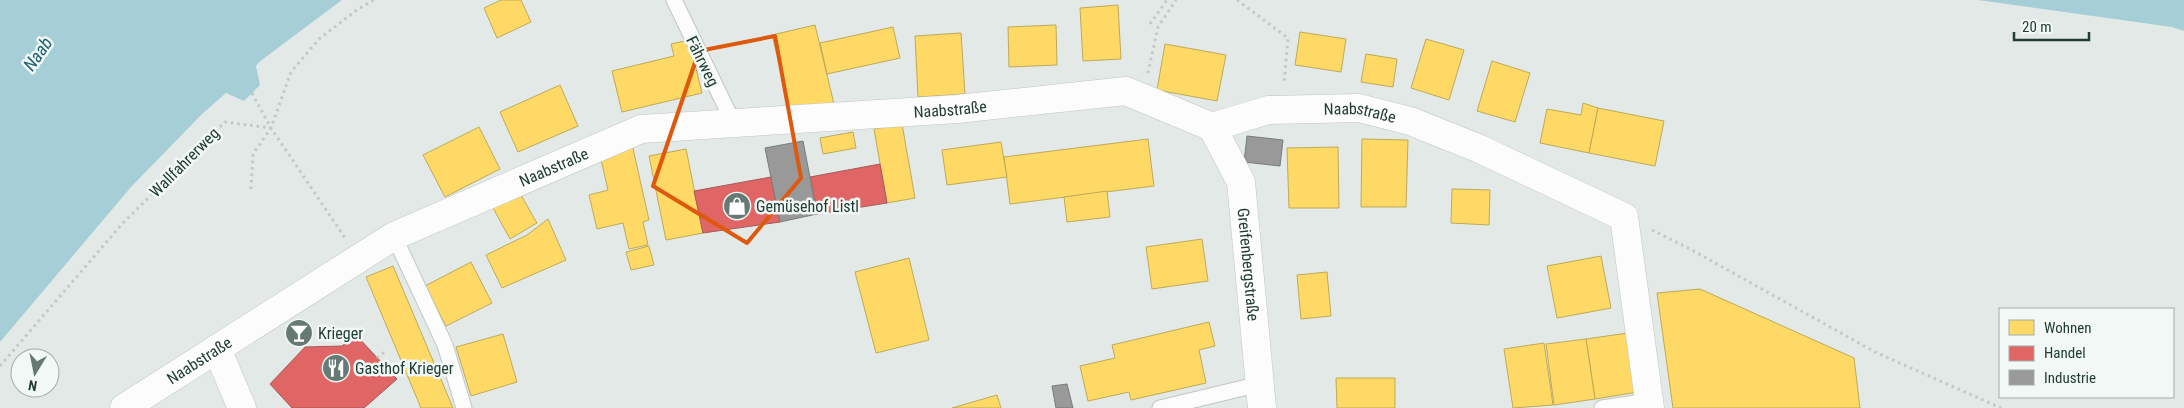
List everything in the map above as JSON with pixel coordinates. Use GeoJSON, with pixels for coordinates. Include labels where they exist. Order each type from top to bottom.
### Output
{"type":"FeatureCollection","features":[{"type":"Feature","properties":{"kind":"street","name":"Naabstraße"},"geometry":{"type":"LineString","coordinates":[[124,408],[394,236],[640,129],[957,109],[1126,92],[1212,127],[1268,110],[1282,108],[1359,108],[1410,121],[1480,149],[1624,217]]}},
{"type":"Feature","properties":{"kind":"street","name":"Greifenbergstraße"},"geometry":{"type":"LineString","coordinates":[[1212,127],[1241,182],[1261,396]]}},
{"type":"Feature","properties":{"kind":"street"},"geometry":{"type":"LineString","coordinates":[[1624,217],[1650,404]]}},
{"type":"Feature","properties":{"kind":"street"},"geometry":{"type":"LineString","coordinates":[[217,348],[242,408]]}},
{"type":"Feature","properties":{"kind":"lane","name":"Fährweg"},"geometry":{"type":"LineString","coordinates":[[674,0],[733,122]]}},
{"type":"Feature","properties":{"kind":"lane"},"geometry":{"type":"LineString","coordinates":[[394,236],[445,345],[464,408]]}},
{"type":"Feature","properties":{"kind":"lane"},"geometry":{"type":"LineString","coordinates":[[1160,408],[1261,396]]}},
{"type":"Feature","properties":{"kind":"lane"},"geometry":{"type":"LineString","coordinates":[[1602,408],[1650,404]]}},
{"type":"Feature","properties":{"kind":"path"},"geometry":{"type":"LineString","coordinates":[[251,189],[253,154],[271,128],[291,72],[319,39],[358,9],[374,0]]}},
{"type":"Feature","properties":{"kind":"path"},"geometry":{"type":"LineString","coordinates":[[1150,24],[1167,0]]}},
{"type":"Feature","properties":{"kind":"path"},"geometry":{"type":"LineString","coordinates":[[1142,98],[1158,27],[1176,0]]}},
{"type":"Feature","properties":{"kind":"path"},"geometry":{"type":"LineString","coordinates":[[1237,0],[1288,38],[1282,108]]}},
{"type":"Feature","properties":{"kind":"path"},"geometry":{"type":"LineString","coordinates":[[252,93],[271,128],[359,259]]}},
{"type":"Feature","properties":{"kind":"path","name":"Wallfahrerweg"},"geometry":{"type":"LineString","coordinates":[[0,366],[122,224],[225,122],[271,128]]}},
{"type":"Feature","properties":{"kind":"path"},"geometry":{"type":"LineString","coordinates":[[1624,217],[1690,249],[1875,352],[2001,408]]}},
{"type":"Feature","properties":{"kind":"path"},"geometry":{"type":"LineString","coordinates":[[378,358],[387,350]]}},
{"type":"Feature","properties":{"kind":"highlighted area"},"geometry":{"type":"Polygon","coordinates":[[[775,36],[801,178],[747,243],[653,186],[699,51],[775,36]]]}},
{"type":"Feature","properties":{"kind":"water","name":"Naab"},"geometry":{"type":"Polygon","coordinates":[[[0,0],[342,0],[259,62],[256,66],[260,85],[244,101],[226,93],[203,113],[131,187],[0,342],[0,0]]]}},
{"type":"Feature","properties":{"kind":"water"},"geometry":{"type":"Polygon","coordinates":[[[1978,0],[2184,0],[2184,31],[2172,27],[1978,0]]]}},
{"type":"Feature","properties":{"kind":"building: Wohnen"},"geometry":{"type":"Polygon","coordinates":[[[501,0],[521,0],[531,22],[497,38],[484,8],[501,0]]]}},
{"type":"Feature","properties":{"kind":"building: Wohnen"},"geometry":{"type":"Polygon","coordinates":[[[1118,5],[1121,59],[1083,61],[1080,8],[1118,5]]]}},
{"type":"Feature","properties":{"kind":"building: Wohnen"},"geometry":{"type":"Polygon","coordinates":[[[815,25],[834,104],[791,113],[772,35],[815,25]]]}},
{"type":"Feature","properties":{"kind":"building: Wohnen"},"geometry":{"type":"Polygon","coordinates":[[[1056,25],[1057,65],[1009,67],[1008,27],[1056,25]]]}},
{"type":"Feature","properties":{"kind":"building: Wohnen"},"geometry":{"type":"Polygon","coordinates":[[[893,27],[900,58],[827,74],[820,43],[893,27]]]}},
{"type":"Feature","properties":{"kind":"building: Wohnen"},"geometry":{"type":"Polygon","coordinates":[[[1300,32],[1346,39],[1341,72],[1295,65],[1300,32]]]}},
{"type":"Feature","properties":{"kind":"building: Wohnen"},"geometry":{"type":"Polygon","coordinates":[[[961,33],[965,94],[918,97],[915,36],[961,33]]]}},
{"type":"Feature","properties":{"kind":"building: Wohnen"},"geometry":{"type":"Polygon","coordinates":[[[1426,39],[1464,50],[1449,100],[1411,88],[1426,39]]]}},
{"type":"Feature","properties":{"kind":"building: Wohnen"},"geometry":{"type":"Polygon","coordinates":[[[689,40],[702,93],[622,112],[612,71],[674,56],[671,44],[689,40]]]}},
{"type":"Feature","properties":{"kind":"building: Wohnen"},"geometry":{"type":"Polygon","coordinates":[[[1165,44],[1226,55],[1217,101],[1157,90],[1165,44]]]}},
{"type":"Feature","properties":{"kind":"building: Wohnen"},"geometry":{"type":"Polygon","coordinates":[[[1366,54],[1397,59],[1393,87],[1361,82],[1366,54]]]}},
{"type":"Feature","properties":{"kind":"building: Wohnen"},"geometry":{"type":"Polygon","coordinates":[[[1492,61],[1530,73],[1515,122],[1477,111],[1492,61]]]}},
{"type":"Feature","properties":{"kind":"building: Wohnen"},"geometry":{"type":"Polygon","coordinates":[[[560,85],[578,126],[518,152],[500,112],[560,85]]]}},
{"type":"Feature","properties":{"kind":"building: Wohnen"},"geometry":{"type":"Polygon","coordinates":[[[1583,103],[1598,108],[1589,153],[1540,143],[1547,109],[1581,115],[1583,103]]]}},
{"type":"Feature","properties":{"kind":"building: Wohnen"},"geometry":{"type":"Polygon","coordinates":[[[1598,108],[1664,121],[1655,166],[1589,153],[1598,108]]]}},
{"type":"Feature","properties":{"kind":"building: Wohnen"},"geometry":{"type":"Polygon","coordinates":[[[902,124],[915,198],[887,203],[874,129],[902,124]]]}},
{"type":"Feature","properties":{"kind":"building: Wohnen"},"geometry":{"type":"Polygon","coordinates":[[[479,127],[500,169],[445,197],[423,155],[479,127]]]}},
{"type":"Feature","properties":{"kind":"building: Wohnen"},"geometry":{"type":"Polygon","coordinates":[[[853,132],[856,148],[823,154],[820,138],[853,132]]]}},
{"type":"Feature","properties":{"kind":"building: Wohnen"},"geometry":{"type":"Polygon","coordinates":[[[1148,139],[1154,186],[1010,204],[1004,157],[1148,139]]]}},
{"type":"Feature","properties":{"kind":"building: Wohnen"},"geometry":{"type":"Polygon","coordinates":[[[1362,139],[1408,140],[1406,207],[1361,207],[1362,139]]]}},
{"type":"Feature","properties":{"kind":"building: Wohnen"},"geometry":{"type":"Polygon","coordinates":[[[1001,142],[1007,177],[947,185],[942,150],[1001,142]]]}},
{"type":"Feature","properties":{"kind":"building: Wohnen"},"geometry":{"type":"Polygon","coordinates":[[[632,144],[649,220],[643,222],[648,245],[629,249],[623,223],[597,229],[589,195],[608,190],[599,151],[632,144]]]}},
{"type":"Feature","properties":{"kind":"building: Wohnen"},"geometry":{"type":"Polygon","coordinates":[[[1338,147],[1339,208],[1289,208],[1287,148],[1338,147]]]}},
{"type":"Feature","properties":{"kind":"building: Wohnen"},"geometry":{"type":"Polygon","coordinates":[[[686,149],[703,233],[666,240],[649,156],[686,149]]]}},
{"type":"Feature","properties":{"kind":"building: Wohnen"},"geometry":{"type":"Polygon","coordinates":[[[1452,189],[1490,190],[1489,225],[1451,223],[1452,189]]]}},
{"type":"Feature","properties":{"kind":"building: Wohnen"},"geometry":{"type":"Polygon","coordinates":[[[518,190],[537,223],[510,239],[492,206],[518,190]]]}},
{"type":"Feature","properties":{"kind":"building: Wohnen"},"geometry":{"type":"Polygon","coordinates":[[[1107,191],[1110,217],[1067,222],[1064,197],[1107,191]]]}},
{"type":"Feature","properties":{"kind":"building: Wohnen"},"geometry":{"type":"Polygon","coordinates":[[[548,219],[566,260],[502,288],[486,255],[527,235],[548,219]]]}},
{"type":"Feature","properties":{"kind":"building: Wohnen"},"geometry":{"type":"Polygon","coordinates":[[[1202,239],[1208,281],[1152,289],[1146,247],[1202,239]]]}},
{"type":"Feature","properties":{"kind":"building: Wohnen"},"geometry":{"type":"Polygon","coordinates":[[[649,246],[654,265],[631,270],[626,252],[649,246]]]}},
{"type":"Feature","properties":{"kind":"building: Wohnen"},"geometry":{"type":"Polygon","coordinates":[[[1601,256],[1611,308],[1557,318],[1547,266],[1601,256]]]}},
{"type":"Feature","properties":{"kind":"building: Wohnen"},"geometry":{"type":"Polygon","coordinates":[[[909,258],[929,340],[876,353],[855,272],[909,258]]]}},
{"type":"Feature","properties":{"kind":"building: Wohnen"},"geometry":{"type":"Polygon","coordinates":[[[471,262],[492,303],[446,326],[425,286],[471,262]]]}},
{"type":"Feature","properties":{"kind":"building: Wohnen"},"geometry":{"type":"Polygon","coordinates":[[[393,266],[453,408],[421,408],[366,277],[393,266]]]}},
{"type":"Feature","properties":{"kind":"building: Wohnen"},"geometry":{"type":"Polygon","coordinates":[[[1327,272],[1331,316],[1301,319],[1297,275],[1327,272]]]}},
{"type":"Feature","properties":{"kind":"building: Wohnen"},"geometry":{"type":"Polygon","coordinates":[[[1700,289],[1854,358],[1860,408],[1673,408],[1657,293],[1700,289]]]}},
{"type":"Feature","properties":{"kind":"building: Wohnen"},"geometry":{"type":"Polygon","coordinates":[[[1209,322],[1215,346],[1199,350],[1206,383],[1131,400],[1129,392],[1088,401],[1080,366],[1115,358],[1112,345],[1209,322]]]}},
{"type":"Feature","properties":{"kind":"building: Wohnen"},"geometry":{"type":"Polygon","coordinates":[[[1628,333],[1638,392],[1595,399],[1586,339],[1628,333]]]}},
{"type":"Feature","properties":{"kind":"building: Wohnen"},"geometry":{"type":"Polygon","coordinates":[[[503,334],[517,382],[471,396],[456,347],[503,334]]]}},
{"type":"Feature","properties":{"kind":"building: Wohnen"},"geometry":{"type":"Polygon","coordinates":[[[1586,339],[1595,399],[1554,405],[1546,344],[1586,339]]]}},
{"type":"Feature","properties":{"kind":"building: Wohnen"},"geometry":{"type":"Polygon","coordinates":[[[1544,343],[1553,405],[1513,408],[1504,349],[1544,343]]]}},
{"type":"Feature","properties":{"kind":"building: Wohnen"},"geometry":{"type":"Polygon","coordinates":[[[1336,378],[1395,378],[1395,408],[1337,408],[1336,378]]]}},
{"type":"Feature","properties":{"kind":"building: Wohnen"},"geometry":{"type":"Polygon","coordinates":[[[997,395],[1001,408],[952,408],[997,395]]]}},
{"type":"Feature","properties":{"kind":"building: Handel"},"geometry":{"type":"Polygon","coordinates":[[[880,164],[887,203],[817,214],[810,177],[880,164]]]}},
{"type":"Feature","properties":{"kind":"building: Handel","name":"Gemüsehof Listl"},"geometry":{"type":"Polygon","coordinates":[[[771,177],[780,222],[703,233],[694,191],[771,177]]]}},
{"type":"Feature","properties":{"kind":"building: Handel","name":"Gasthof Krieger"},"geometry":{"type":"Polygon","coordinates":[[[356,335],[397,379],[364,408],[292,408],[270,384],[305,347],[342,346],[356,335]]]}},
{"type":"Feature","properties":{"kind":"building: Industrie"},"geometry":{"type":"Polygon","coordinates":[[[1247,136],[1283,140],[1280,166],[1244,162],[1247,136]]]}},
{"type":"Feature","properties":{"kind":"building: Industrie"},"geometry":{"type":"Polygon","coordinates":[[[803,141],[817,214],[780,222],[765,148],[803,141]]]}},
{"type":"Feature","properties":{"kind":"building: Industrie"},"geometry":{"type":"Polygon","coordinates":[[[1067,384],[1073,408],[1056,408],[1052,386],[1067,384]]]}},
{"type":"Feature","properties":{"kind":"place","name":"Gemüsehof Listl"},"geometry":{"type":"Point","coordinates":[737,206]}},
{"type":"Feature","properties":{"kind":"place","name":"Krieger"},"geometry":{"type":"Point","coordinates":[299,333]}},
{"type":"Feature","properties":{"kind":"place","name":"Gasthof Krieger"},"geometry":{"type":"Point","coordinates":[336,368]}}]}
